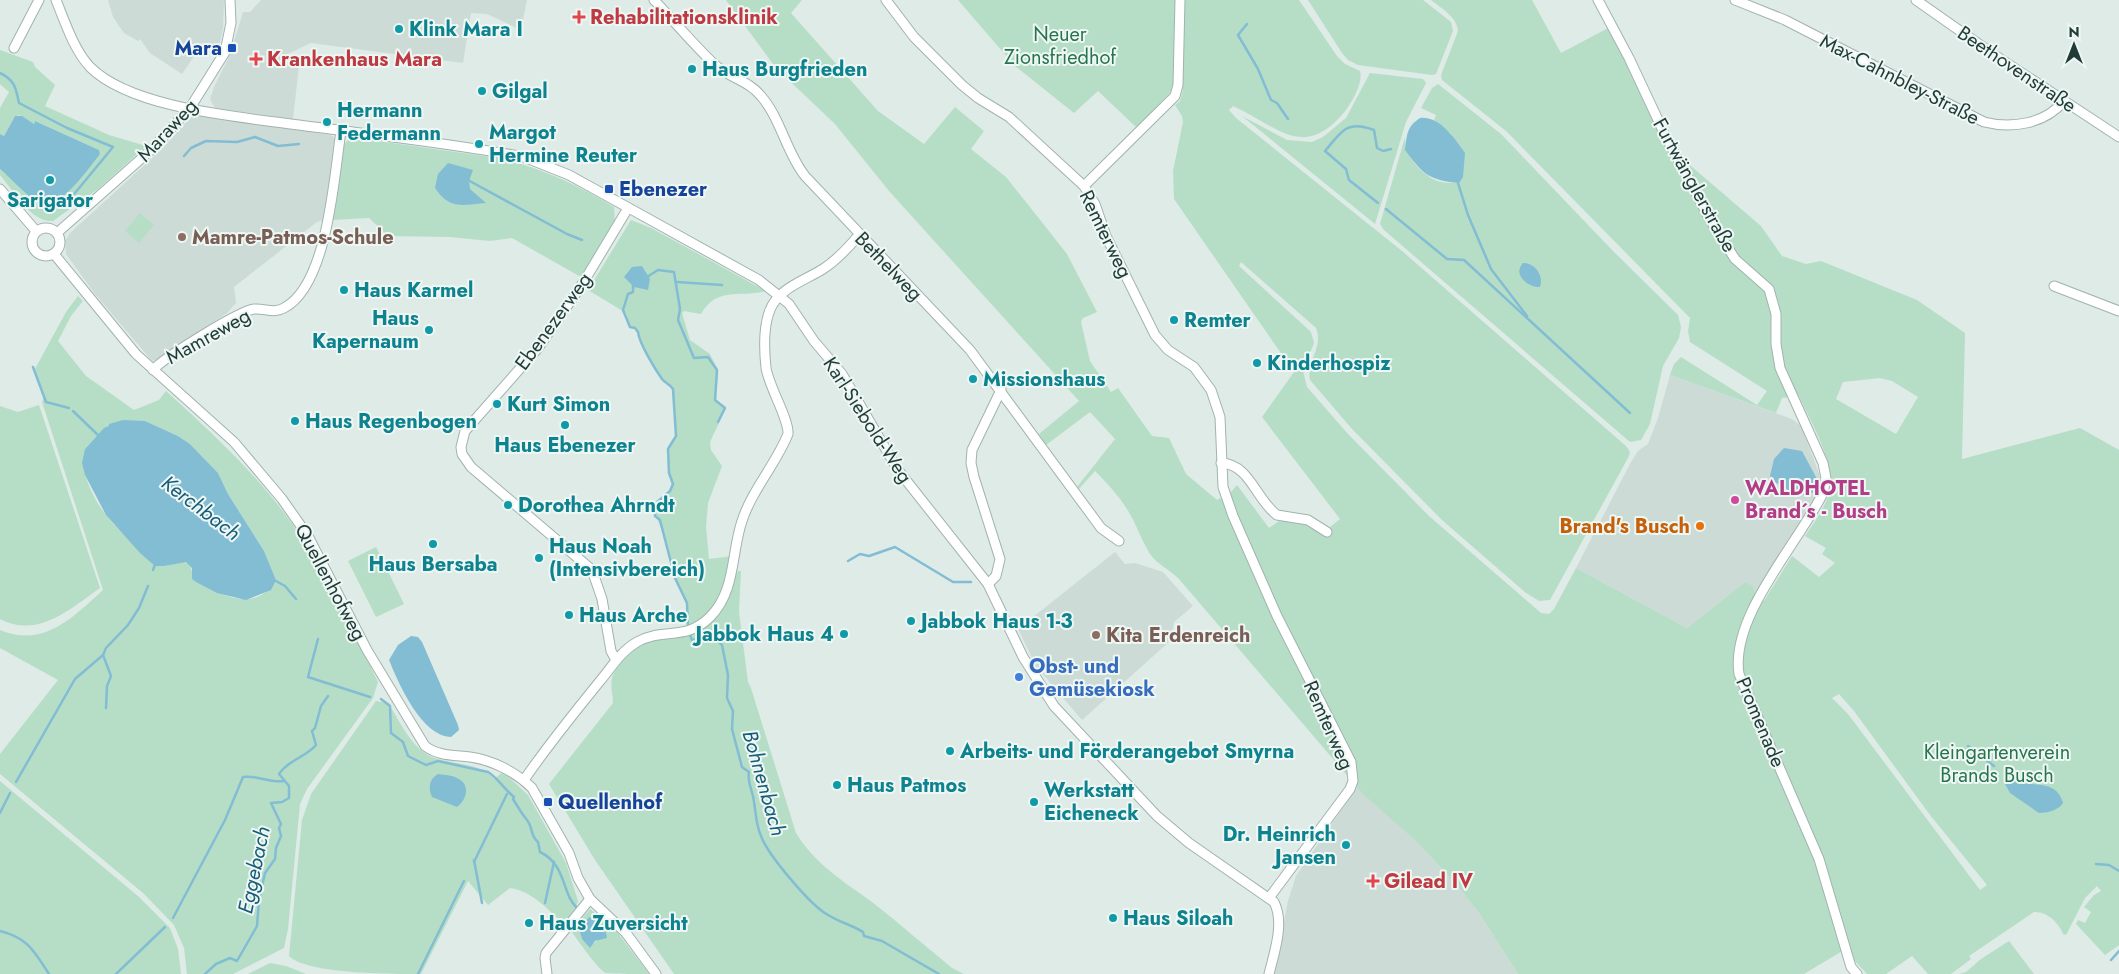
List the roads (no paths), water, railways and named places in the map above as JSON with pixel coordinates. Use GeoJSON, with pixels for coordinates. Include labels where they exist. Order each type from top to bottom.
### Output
{"type":"FeatureCollection","features":[{"type":"Feature","properties":{"kind":"street"},"geometry":{"type":"LineString","coordinates":[[14,48],[38,0]]}},
{"type":"Feature","properties":{"kind":"street","name":"Karl-Siebold-Weg"},"geometry":{"type":"LineString","coordinates":[[56,0],[80,53],[91,68],[125,89],[190,108],[524,157],[569,176],[759,280],[780,296],[842,374],[898,470],[988,584],[1026,664],[1054,706],[1152,812],[1189,842],[1269,898]]}},
{"type":"Feature","properties":{"kind":"street","name":"Maraweg"},"geometry":{"type":"LineString","coordinates":[[57,233],[151,150],[190,108],[225,52],[231,24],[230,0]]}},
{"type":"Feature","properties":{"kind":"street","name":"Bethelweg"},"geometry":{"type":"LineString","coordinates":[[654,0],[715,65],[746,82],[762,96],[769,106],[798,168],[859,235],[970,350],[1101,528],[1119,541]]}},
{"type":"Feature","properties":{"kind":"street","name":"Remterweg"},"geometry":{"type":"LineString","coordinates":[[886,0],[914,37],[962,85],[978,98],[1009,117],[1084,186],[1095,204],[1106,236],[1155,335],[1168,350],[1194,368],[1211,390],[1220,416],[1221,463],[1226,498],[1258,575],[1351,762],[1353,773],[1350,789],[1269,898]]}},
{"type":"Feature","properties":{"kind":"street"},"geometry":{"type":"LineString","coordinates":[[1084,186],[1176,96],[1178,85],[1180,0]]}},
{"type":"Feature","properties":{"kind":"street","name":"Furtwänglerstraße"},"geometry":{"type":"LineString","coordinates":[[1598,0],[1629,58],[1666,137],[1726,246],[1735,258],[1769,289],[1776,314],[1776,344],[1780,368]]}},
{"type":"Feature","properties":{"kind":"street","name":"Max-Cahnbley-Straße"},"geometry":{"type":"LineString","coordinates":[[1735,0],[1785,20],[1984,122],[1998,126],[2041,119],[2056,112],[2064,101]]}},
{"type":"Feature","properties":{"kind":"street","name":"Beethovenstraße"},"geometry":{"type":"LineString","coordinates":[[1916,0],[2119,137]]}},
{"type":"Feature","properties":{"kind":"street","name":"Mamreweg"},"geometry":{"type":"LineString","coordinates":[[153,370],[163,360],[233,319],[254,309],[276,311],[284,308],[300,293],[314,270],[322,247],[341,131]]}},
{"type":"Feature","properties":{"kind":"street"},"geometry":{"type":"LineString","coordinates":[[0,189],[36,231]]}},
{"type":"Feature","properties":{"kind":"street","name":"Ebenezerweg"},"geometry":{"type":"LineString","coordinates":[[616,660],[611,651],[598,586],[592,570],[471,467],[463,459],[461,447],[467,428],[538,348],[583,283],[628,208]]}},
{"type":"Feature","properties":{"kind":"street"},"geometry":{"type":"LineString","coordinates":[[45,228],[57,233],[60,245],[54,254],[45,257],[36,253],[31,240],[36,231],[45,228]]}},
{"type":"Feature","properties":{"kind":"street"},"geometry":{"type":"LineString","coordinates":[[524,780],[551,740],[616,660],[637,642],[656,636],[687,632],[698,628],[711,616],[723,598],[734,567],[743,520],[788,434],[787,425],[769,382],[765,348],[766,328],[771,308],[780,296],[830,264],[859,235]]}},
{"type":"Feature","properties":{"kind":"street","name":"Quellenhofweg"},"geometry":{"type":"LineString","coordinates":[[54,254],[136,354],[222,431],[251,460],[298,521],[381,675],[425,746],[440,754],[484,760],[524,780],[538,795],[569,853],[578,878],[590,899],[626,934],[656,974]]}},
{"type":"Feature","properties":{"kind":"street"},"geometry":{"type":"LineString","coordinates":[[2054,286],[2119,311]]}},
{"type":"Feature","properties":{"kind":"street","name":"Promenade"},"geometry":{"type":"LineString","coordinates":[[1780,368],[1823,463],[1825,485],[1819,501],[1763,590],[1743,631],[1737,661],[1739,674],[1819,859],[1850,967],[1857,974]]}},
{"type":"Feature","properties":{"kind":"street"},"geometry":{"type":"LineString","coordinates":[[988,584],[996,576],[1000,558],[971,463],[972,450],[1001,390]]}},
{"type":"Feature","properties":{"kind":"street"},"geometry":{"type":"LineString","coordinates":[[1221,463],[1230,463],[1239,468],[1277,515],[1308,520],[1326,532]]}},
{"type":"Feature","properties":{"kind":"street"},"geometry":{"type":"LineString","coordinates":[[1269,898],[1277,909],[1279,918],[1269,974]]}},
{"type":"Feature","properties":{"kind":"street"},"geometry":{"type":"LineString","coordinates":[[548,974],[545,962],[546,953],[590,899]]}},
{"type":"Feature","properties":{"kind":"water"},"geometry":{"type":"Polygon","coordinates":[[[15,116],[22,116],[34,124],[35,121],[99,150],[100,154],[81,178],[64,196],[55,202],[47,204],[34,200],[0,169],[0,134],[4,136],[15,116]]]}},
{"type":"Feature","properties":{"kind":"water"},"geometry":{"type":"Polygon","coordinates":[[[1420,118],[1427,118],[1440,124],[1465,153],[1463,177],[1459,183],[1433,178],[1417,165],[1405,150],[1410,128],[1420,118]]]}},
{"type":"Feature","properties":{"kind":"water"},"geometry":{"type":"Polygon","coordinates":[[[448,163],[473,170],[469,181],[470,189],[486,203],[457,205],[446,200],[441,195],[435,188],[438,174],[448,163]]]}},
{"type":"Feature","properties":{"kind":"water"},"geometry":{"type":"Polygon","coordinates":[[[1523,263],[1531,265],[1538,270],[1541,278],[1540,287],[1526,283],[1520,276],[1520,267],[1523,263]]]}},
{"type":"Feature","properties":{"kind":"water"},"geometry":{"type":"Polygon","coordinates":[[[642,266],[650,279],[648,290],[634,287],[624,277],[632,267],[642,266]]]}},
{"type":"Feature","properties":{"kind":"water"},"geometry":{"type":"Polygon","coordinates":[[[123,420],[145,421],[178,436],[190,444],[218,473],[228,494],[264,551],[276,580],[271,590],[246,600],[217,593],[196,582],[192,579],[192,568],[186,562],[155,566],[140,553],[106,515],[85,475],[82,463],[85,449],[104,428],[109,426],[109,424],[123,420]]]}},
{"type":"Feature","properties":{"kind":"water"},"geometry":{"type":"Polygon","coordinates":[[[1784,448],[1802,451],[1817,479],[1814,485],[1815,491],[1806,496],[1790,491],[1773,481],[1770,476],[1774,459],[1784,448]]]}},
{"type":"Feature","properties":{"kind":"water"},"geometry":{"type":"Polygon","coordinates":[[[411,636],[418,637],[422,642],[458,725],[459,730],[451,737],[440,734],[430,728],[421,719],[405,695],[389,660],[398,645],[411,636]]]}},
{"type":"Feature","properties":{"kind":"water"},"geometry":{"type":"Polygon","coordinates":[[[438,774],[455,777],[464,784],[466,788],[465,796],[457,807],[432,797],[430,784],[438,774]]]}},
{"type":"Feature","properties":{"kind":"water"},"geometry":{"type":"Polygon","coordinates":[[[2009,779],[2052,788],[2057,791],[2063,803],[2059,808],[2052,811],[2039,813],[2010,793],[2005,784],[2009,779]]]}},
{"type":"Feature","properties":{"kind":"water"},"geometry":{"type":"Polygon","coordinates":[[[589,917],[601,924],[607,938],[595,941],[590,948],[582,939],[579,929],[589,917]]]}},
{"type":"Feature","properties":{"kind":"waterway"},"geometry":{"type":"LineString","coordinates":[[1247,24],[1238,35],[1258,69],[1271,100],[1277,103],[1288,119]]}},
{"type":"Feature","properties":{"kind":"waterway","name":"Bohnenbach"},"geometry":{"type":"LineString","coordinates":[[0,73],[12,82],[16,89],[19,103],[67,128],[113,147],[70,199]]}},
{"type":"Feature","properties":{"kind":"waterway"},"geometry":{"type":"LineString","coordinates":[[1378,203],[1349,180],[1346,169],[1325,151],[1340,134],[1350,127],[1356,126],[1374,130],[1377,148],[1383,151],[1391,149]]}},
{"type":"Feature","properties":{"kind":"waterway","name":"Bohnenbach"},"geometry":{"type":"LineString","coordinates":[[184,156],[191,148],[206,141],[237,142],[255,137],[278,146],[299,144]]}},
{"type":"Feature","properties":{"kind":"waterway","name":"Bohnenbach"},"geometry":{"type":"LineString","coordinates":[[466,179],[567,234],[582,240]]}},
{"type":"Feature","properties":{"kind":"waterway"},"geometry":{"type":"LineString","coordinates":[[1458,183],[1468,215],[1491,269],[1527,316]]}},
{"type":"Feature","properties":{"kind":"waterway"},"geometry":{"type":"LineString","coordinates":[[1386,209],[1447,259],[1464,260],[1630,413]]}},
{"type":"Feature","properties":{"kind":"waterway","name":"Bohnenbach"},"geometry":{"type":"LineString","coordinates":[[647,277],[658,270],[674,272],[680,309],[678,320],[694,358],[708,357],[717,370],[715,400],[725,408],[718,422]]}},
{"type":"Feature","properties":{"kind":"waterway"},"geometry":{"type":"LineString","coordinates":[[677,282],[722,285]]}},
{"type":"Feature","properties":{"kind":"waterway","name":"Bohnenbach"},"geometry":{"type":"LineString","coordinates":[[633,285],[633,292],[628,294],[623,310],[630,327],[635,328],[638,332],[644,349],[655,369],[673,389],[676,436],[668,449],[669,473],[673,484],[670,491],[656,503],[655,516],[660,520],[675,578],[687,603],[688,628]]}},
{"type":"Feature","properties":{"kind":"waterway","name":"Kerchbach"},"geometry":{"type":"LineString","coordinates":[[33,367],[46,402],[69,408]]}},
{"type":"Feature","properties":{"kind":"waterway","name":"Kerchbach"},"geometry":{"type":"LineString","coordinates":[[73,411],[99,436]]}},
{"type":"Feature","properties":{"kind":"waterway","name":"Bohnenbach"},"geometry":{"type":"LineString","coordinates":[[848,561],[860,554],[869,556],[895,547],[953,582],[971,582]]}},
{"type":"Feature","properties":{"kind":"waterway"},"geometry":{"type":"LineString","coordinates":[[153,570],[156,562]]}},
{"type":"Feature","properties":{"kind":"waterway","name":"Kerchbach"},"geometry":{"type":"LineString","coordinates":[[274,580],[285,586],[296,599]]}},
{"type":"Feature","properties":{"kind":"waterway"},"geometry":{"type":"LineString","coordinates":[[16,782],[75,679],[103,655],[106,648],[128,625],[139,608],[148,586]]}},
{"type":"Feature","properties":{"kind":"waterway","name":"Bohnenbach"},"geometry":{"type":"LineString","coordinates":[[690,635],[692,640],[700,639]]}},
{"type":"Feature","properties":{"kind":"waterway","name":"Kerchbach"},"geometry":{"type":"LineString","coordinates":[[318,639],[308,677],[370,697]]}},
{"type":"Feature","properties":{"kind":"waterway","name":"Bohnenbach"},"geometry":{"type":"LineString","coordinates":[[709,639],[716,639],[722,645],[728,675],[727,698],[733,711],[732,729],[742,767],[749,772],[759,832],[772,855],[801,891],[820,910],[863,932],[864,936],[882,941],[939,974]]}},
{"type":"Feature","properties":{"kind":"waterway"},"geometry":{"type":"LineString","coordinates":[[103,655],[111,676],[107,686],[106,708]]}},
{"type":"Feature","properties":{"kind":"waterway","name":"Eggebach"},"geometry":{"type":"LineString","coordinates":[[205,974],[216,964],[230,958],[237,961],[257,926],[259,900],[265,873],[275,859],[276,848],[281,836],[279,828],[281,824],[271,803],[282,802],[289,798],[289,786],[279,774],[287,765],[316,745],[312,731],[315,728],[321,706],[328,696]]}},
{"type":"Feature","properties":{"kind":"waterway","name":"Kerchbach"},"geometry":{"type":"LineString","coordinates":[[381,699],[390,706],[391,733],[403,742],[408,756],[426,765],[438,761],[488,772],[514,797],[513,799],[529,823],[535,840],[538,842],[540,852],[555,864],[568,895],[577,908]]}},
{"type":"Feature","properties":{"kind":"waterway"},"geometry":{"type":"LineString","coordinates":[[1968,746],[1994,766]]}},
{"type":"Feature","properties":{"kind":"waterway"},"geometry":{"type":"LineString","coordinates":[[173,918],[225,820],[243,777],[284,781]]}},
{"type":"Feature","properties":{"kind":"waterway"},"geometry":{"type":"LineString","coordinates":[[0,813],[10,793]]}},
{"type":"Feature","properties":{"kind":"waterway"},"geometry":{"type":"LineString","coordinates":[[474,862],[507,794]]}},
{"type":"Feature","properties":{"kind":"waterway"},"geometry":{"type":"LineString","coordinates":[[474,860],[482,903]]}},
{"type":"Feature","properties":{"kind":"waterway"},"geometry":{"type":"LineString","coordinates":[[545,903],[554,862]]}},
{"type":"Feature","properties":{"kind":"waterway"},"geometry":{"type":"LineString","coordinates":[[2096,864],[2109,865],[2119,871]]}},
{"type":"Feature","properties":{"kind":"waterway"},"geometry":{"type":"LineString","coordinates":[[418,974],[464,881]]}},
{"type":"Feature","properties":{"kind":"waterway"},"geometry":{"type":"LineString","coordinates":[[116,974],[165,927]]}},
{"type":"Feature","properties":{"kind":"waterway"},"geometry":{"type":"LineString","coordinates":[[0,931],[17,937],[29,946],[49,974]]}},
{"type":"Feature","properties":{"kind":"waterway"},"geometry":{"type":"LineString","coordinates":[[2111,960],[2119,951]]}},
{"type":"Feature","properties":{"kind":"place","name":"Rehabilitationsklinik"},"geometry":{"type":"Point","coordinates":[579,17]}},
{"type":"Feature","properties":{"kind":"place","name":"Klink Mara I"},"geometry":{"type":"Point","coordinates":[399,29]}},
{"type":"Feature","properties":{"kind":"place","name":"Mara"},"geometry":{"type":"Point","coordinates":[232,48]}},
{"type":"Feature","properties":{"kind":"place","name":"Krankenhaus Mara"},"geometry":{"type":"Point","coordinates":[256,59]}},
{"type":"Feature","properties":{"kind":"place","name":"Haus Burgfrieden"},"geometry":{"type":"Point","coordinates":[692,69]}},
{"type":"Feature","properties":{"kind":"place","name":"Gilgal"},"geometry":{"type":"Point","coordinates":[482,91]}},
{"type":"Feature","properties":{"kind":"place","name":"Hermann Federmann"},"geometry":{"type":"Point","coordinates":[327,122]}},
{"type":"Feature","properties":{"kind":"place","name":"Margot Hermine Reuter"},"geometry":{"type":"Point","coordinates":[479,144]}},
{"type":"Feature","properties":{"kind":"place","name":"Sarigator"},"geometry":{"type":"Point","coordinates":[50,180]}},
{"type":"Feature","properties":{"kind":"place","name":"Ebenezer"},"geometry":{"type":"Point","coordinates":[609,189]}},
{"type":"Feature","properties":{"kind":"place","name":"Mamre-Patmos-Schule"},"geometry":{"type":"Point","coordinates":[182,237]}},
{"type":"Feature","properties":{"kind":"place","name":"Haus Karmel"},"geometry":{"type":"Point","coordinates":[344,290]}},
{"type":"Feature","properties":{"kind":"place","name":"Remter"},"geometry":{"type":"Point","coordinates":[1174,320]}},
{"type":"Feature","properties":{"kind":"place","name":"Haus Kapernaum"},"geometry":{"type":"Point","coordinates":[429,330]}},
{"type":"Feature","properties":{"kind":"place","name":"Kinderhospiz"},"geometry":{"type":"Point","coordinates":[1257,363]}},
{"type":"Feature","properties":{"kind":"place","name":"Missionshaus"},"geometry":{"type":"Point","coordinates":[973,379]}},
{"type":"Feature","properties":{"kind":"place","name":"Kurt Simon"},"geometry":{"type":"Point","coordinates":[497,404]}},
{"type":"Feature","properties":{"kind":"place","name":"Haus Regenbogen"},"geometry":{"type":"Point","coordinates":[295,421]}},
{"type":"Feature","properties":{"kind":"place","name":"Haus Ebenezer"},"geometry":{"type":"Point","coordinates":[565,425]}},
{"type":"Feature","properties":{"kind":"place","name":"WALDHOTEL Brand´s - Busch"},"geometry":{"type":"Point","coordinates":[1735,500]}},
{"type":"Feature","properties":{"kind":"place","name":"Dorothea Ahrndt"},"geometry":{"type":"Point","coordinates":[508,505]}},
{"type":"Feature","properties":{"kind":"place","name":"Brand's Busch"},"geometry":{"type":"Point","coordinates":[1700,526]}},
{"type":"Feature","properties":{"kind":"place","name":"Haus Bersaba"},"geometry":{"type":"Point","coordinates":[433,544]}},
{"type":"Feature","properties":{"kind":"place","name":"Haus Noah (Intensivbereich)"},"geometry":{"type":"Point","coordinates":[539,558]}},
{"type":"Feature","properties":{"kind":"place","name":"Haus Arche"},"geometry":{"type":"Point","coordinates":[569,615]}},
{"type":"Feature","properties":{"kind":"place","name":"Jabbok Haus 1-3"},"geometry":{"type":"Point","coordinates":[911,621]}},
{"type":"Feature","properties":{"kind":"place","name":"Jabbok Haus 4"},"geometry":{"type":"Point","coordinates":[844,634]}},
{"type":"Feature","properties":{"kind":"place","name":"Kita Erdenreich"},"geometry":{"type":"Point","coordinates":[1096,635]}},
{"type":"Feature","properties":{"kind":"place","name":"Obst- und Gemüsekiosk"},"geometry":{"type":"Point","coordinates":[1019,677]}},
{"type":"Feature","properties":{"kind":"place","name":"Arbeits- und Förderangebot Smyrna"},"geometry":{"type":"Point","coordinates":[950,751]}},
{"type":"Feature","properties":{"kind":"place","name":"Haus Patmos"},"geometry":{"type":"Point","coordinates":[837,785]}},
{"type":"Feature","properties":{"kind":"place","name":"Quellenhof"},"geometry":{"type":"Point","coordinates":[548,802]}},
{"type":"Feature","properties":{"kind":"place","name":"Werkstatt Eicheneck"},"geometry":{"type":"Point","coordinates":[1034,802]}},
{"type":"Feature","properties":{"kind":"place","name":"Dr. Heinrich Jansen"},"geometry":{"type":"Point","coordinates":[1346,845]}},
{"type":"Feature","properties":{"kind":"place","name":"Gilead IV"},"geometry":{"type":"Point","coordinates":[1373,881]}},
{"type":"Feature","properties":{"kind":"place","name":"Haus Siloah"},"geometry":{"type":"Point","coordinates":[1113,918]}},
{"type":"Feature","properties":{"kind":"place","name":"Haus Zuversicht"},"geometry":{"type":"Point","coordinates":[529,923]}},
{"type":"Feature","properties":{"kind":"park label","name":"Neuer Zionsfriedhof"},"geometry":{"type":"Point","coordinates":[1060,46]}},
{"type":"Feature","properties":{"kind":"park label","name":"Kleingartenverein Brands Busch"},"geometry":{"type":"Point","coordinates":[1997,764]}}]}
